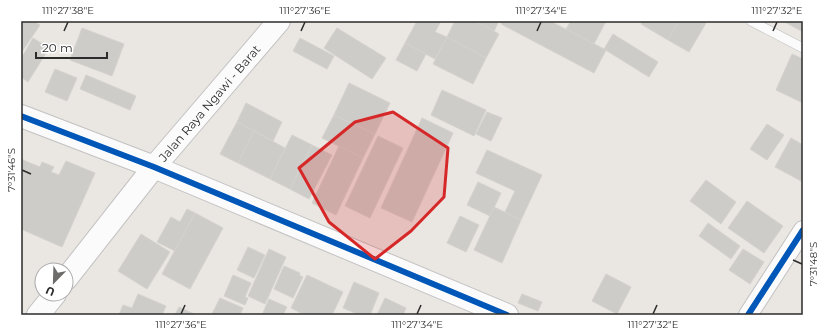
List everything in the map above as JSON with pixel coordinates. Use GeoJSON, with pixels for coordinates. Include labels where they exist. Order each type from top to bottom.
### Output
{"type":"FeatureCollection","features":[{"type":"Feature","properties":{"kind":"street","name":"Jalan Raya Ngawi - Barat"},"geometry":{"type":"LineString","coordinates":[[74,269],[154,166],[279,21]]}},
{"type":"Feature","properties":{"kind":"street"},"geometry":{"type":"LineString","coordinates":[[21,116],[154,166],[507,315]]}},
{"type":"Feature","properties":{"kind":"street"},"geometry":{"type":"LineString","coordinates":[[748,315],[803,230]]}},
{"type":"Feature","properties":{"kind":"street"},"geometry":{"type":"LineString","coordinates":[[38,315],[49,302]]}},
{"type":"Feature","properties":{"kind":"lane"},"geometry":{"type":"LineString","coordinates":[[751,21],[803,48]]}},
{"type":"Feature","properties":{"kind":"highlighted area"},"geometry":{"type":"Polygon","coordinates":[[[393,112],[448,148],[444,197],[411,231],[375,259],[329,222],[299,168],[355,122],[393,112]]]}},
{"type":"Feature","properties":{"kind":"building"},"geometry":{"type":"Polygon","coordinates":[[[21,21],[33,21],[40,25],[21,53],[21,21]]]}},
{"type":"Feature","properties":{"kind":"building"},"geometry":{"type":"Polygon","coordinates":[[[417,21],[441,21],[435,32],[447,37],[435,59],[405,43],[417,21]]]}},
{"type":"Feature","properties":{"kind":"building"},"geometry":{"type":"Polygon","coordinates":[[[455,21],[475,21],[499,34],[486,58],[447,37],[455,21]]]}},
{"type":"Feature","properties":{"kind":"building"},"geometry":{"type":"Polygon","coordinates":[[[475,21],[499,21],[494,31],[475,21]]]}},
{"type":"Feature","properties":{"kind":"building"},"geometry":{"type":"Polygon","coordinates":[[[503,21],[550,21],[606,50],[594,73],[501,24],[503,21]]]}},
{"type":"Feature","properties":{"kind":"building"},"geometry":{"type":"Polygon","coordinates":[[[571,21],[606,21],[594,44],[566,29],[571,21]]]}},
{"type":"Feature","properties":{"kind":"building"},"geometry":{"type":"Polygon","coordinates":[[[642,21],[679,21],[668,40],[641,24],[642,21]]]}},
{"type":"Feature","properties":{"kind":"building"},"geometry":{"type":"Polygon","coordinates":[[[679,21],[702,21],[706,23],[689,52],[668,40],[679,21]]]}},
{"type":"Feature","properties":{"kind":"building"},"geometry":{"type":"Polygon","coordinates":[[[783,21],[803,21],[803,32],[783,21]]]}},
{"type":"Feature","properties":{"kind":"building"},"geometry":{"type":"Polygon","coordinates":[[[82,28],[124,44],[112,76],[70,60],[82,28]]]}},
{"type":"Feature","properties":{"kind":"building"},"geometry":{"type":"Polygon","coordinates":[[[337,28],[386,58],[372,79],[324,48],[337,28]]]}},
{"type":"Feature","properties":{"kind":"building"},"geometry":{"type":"Polygon","coordinates":[[[613,34],[658,62],[649,77],[604,49],[613,34]]]}},
{"type":"Feature","properties":{"kind":"building"},"geometry":{"type":"Polygon","coordinates":[[[447,37],[486,58],[473,84],[433,64],[447,37]]]}},
{"type":"Feature","properties":{"kind":"building"},"geometry":{"type":"Polygon","coordinates":[[[33,38],[49,48],[28,82],[21,77],[21,59],[33,38]]]}},
{"type":"Feature","properties":{"kind":"building"},"geometry":{"type":"Polygon","coordinates":[[[300,38],[334,56],[327,69],[293,51],[300,38]]]}},
{"type":"Feature","properties":{"kind":"building"},"geometry":{"type":"Polygon","coordinates":[[[405,43],[426,54],[417,71],[396,60],[405,43]]]}},
{"type":"Feature","properties":{"kind":"building"},"geometry":{"type":"Polygon","coordinates":[[[792,54],[803,59],[803,103],[776,90],[792,54]]]}},
{"type":"Feature","properties":{"kind":"building"},"geometry":{"type":"Polygon","coordinates":[[[55,69],[77,78],[67,101],[45,92],[55,69]]]}},
{"type":"Feature","properties":{"kind":"building"},"geometry":{"type":"Polygon","coordinates":[[[86,75],[136,96],[130,110],[80,89],[86,75]]]}},
{"type":"Feature","properties":{"kind":"building"},"geometry":{"type":"Polygon","coordinates":[[[349,83],[390,103],[375,134],[334,115],[349,83]]]}},
{"type":"Feature","properties":{"kind":"building"},"geometry":{"type":"Polygon","coordinates":[[[442,90],[486,110],[474,136],[431,115],[442,90]]]}},
{"type":"Feature","properties":{"kind":"building"},"geometry":{"type":"Polygon","coordinates":[[[246,103],[282,122],[273,141],[237,122],[246,103]]]}},
{"type":"Feature","properties":{"kind":"building"},"geometry":{"type":"Polygon","coordinates":[[[487,112],[502,118],[491,141],[476,134],[487,112]]]}},
{"type":"Feature","properties":{"kind":"building"},"geometry":{"type":"Polygon","coordinates":[[[334,115],[375,134],[363,158],[322,138],[334,115]]]}},
{"type":"Feature","properties":{"kind":"building"},"geometry":{"type":"Polygon","coordinates":[[[422,118],[453,133],[412,222],[381,208],[422,118]]]}},
{"type":"Feature","properties":{"kind":"building"},"geometry":{"type":"Polygon","coordinates":[[[237,122],[254,131],[238,163],[220,154],[237,122]]]}},
{"type":"Feature","properties":{"kind":"building"},"geometry":{"type":"Polygon","coordinates":[[[767,124],[784,135],[767,160],[750,149],[767,124]]]}},
{"type":"Feature","properties":{"kind":"building"},"geometry":{"type":"Polygon","coordinates":[[[254,131],[285,148],[270,179],[238,163],[254,131]]]}},
{"type":"Feature","properties":{"kind":"building"},"geometry":{"type":"Polygon","coordinates":[[[292,135],[312,145],[290,189],[270,179],[292,135]]]}},
{"type":"Feature","properties":{"kind":"building"},"geometry":{"type":"Polygon","coordinates":[[[378,136],[403,148],[370,218],[345,206],[378,136]]]}},
{"type":"Feature","properties":{"kind":"building"},"geometry":{"type":"Polygon","coordinates":[[[791,138],[803,145],[803,182],[775,167],[791,138]]]}},
{"type":"Feature","properties":{"kind":"building"},"geometry":{"type":"Polygon","coordinates":[[[312,145],[332,155],[309,199],[290,189],[312,145]]]}},
{"type":"Feature","properties":{"kind":"building"},"geometry":{"type":"Polygon","coordinates":[[[339,146],[363,158],[336,215],[312,203],[339,146]]]}},
{"type":"Feature","properties":{"kind":"building"},"geometry":{"type":"Polygon","coordinates":[[[487,150],[542,175],[521,220],[505,212],[515,191],[476,173],[487,150]]]}},
{"type":"Feature","properties":{"kind":"building"},"geometry":{"type":"Polygon","coordinates":[[[21,159],[30,163],[21,184],[21,159]]]}},
{"type":"Feature","properties":{"kind":"building"},"geometry":{"type":"Polygon","coordinates":[[[66,161],[95,173],[62,247],[21,229],[21,184],[30,163],[40,167],[42,162],[54,167],[51,172],[59,175],[66,161]]]}},
{"type":"Feature","properties":{"kind":"building"},"geometry":{"type":"Polygon","coordinates":[[[706,180],[736,202],[721,224],[690,201],[706,180]]]}},
{"type":"Feature","properties":{"kind":"building"},"geometry":{"type":"Polygon","coordinates":[[[478,182],[501,193],[490,216],[467,205],[478,182]]]}},
{"type":"Feature","properties":{"kind":"building"},"geometry":{"type":"Polygon","coordinates":[[[747,201],[783,226],[764,253],[728,228],[747,201]]]}},
{"type":"Feature","properties":{"kind":"building"},"geometry":{"type":"Polygon","coordinates":[[[494,207],[521,220],[502,263],[474,250],[494,207]]]}},
{"type":"Feature","properties":{"kind":"building"},"geometry":{"type":"Polygon","coordinates":[[[187,209],[195,213],[175,251],[157,242],[171,217],[180,222],[187,209]]]}},
{"type":"Feature","properties":{"kind":"building"},"geometry":{"type":"Polygon","coordinates":[[[195,213],[223,228],[190,289],[162,274],[195,213]]]}},
{"type":"Feature","properties":{"kind":"building"},"geometry":{"type":"Polygon","coordinates":[[[460,216],[479,225],[466,252],[447,243],[460,216]]]}},
{"type":"Feature","properties":{"kind":"building"},"geometry":{"type":"Polygon","coordinates":[[[708,223],[740,246],[731,259],[699,236],[708,223]]]}},
{"type":"Feature","properties":{"kind":"building"},"geometry":{"type":"Polygon","coordinates":[[[141,234],[170,252],[147,289],[118,271],[141,234]]]}},
{"type":"Feature","properties":{"kind":"building"},"geometry":{"type":"Polygon","coordinates":[[[248,247],[265,255],[254,278],[237,270],[248,247]]]}},
{"type":"Feature","properties":{"kind":"building"},"geometry":{"type":"Polygon","coordinates":[[[269,249],[286,257],[265,304],[248,296],[269,249]]]}},
{"type":"Feature","properties":{"kind":"building"},"geometry":{"type":"Polygon","coordinates":[[[743,249],[764,262],[750,284],[729,270],[743,249]]]}},
{"type":"Feature","properties":{"kind":"building"},"geometry":{"type":"Polygon","coordinates":[[[284,266],[300,273],[299,275],[303,277],[293,298],[274,289],[284,266]]]}},
{"type":"Feature","properties":{"kind":"building"},"geometry":{"type":"Polygon","coordinates":[[[606,274],[631,287],[617,314],[592,301],[606,274]]]}},
{"type":"Feature","properties":{"kind":"building"},"geometry":{"type":"Polygon","coordinates":[[[233,275],[251,283],[245,297],[248,298],[245,305],[224,296],[233,275]]]}},
{"type":"Feature","properties":{"kind":"building"},"geometry":{"type":"Polygon","coordinates":[[[307,275],[343,292],[332,315],[305,315],[291,308],[307,275]]]}},
{"type":"Feature","properties":{"kind":"building"},"geometry":{"type":"Polygon","coordinates":[[[354,282],[379,293],[370,315],[360,315],[343,308],[354,282]]]}},
{"type":"Feature","properties":{"kind":"building"},"geometry":{"type":"Polygon","coordinates":[[[138,294],[166,306],[162,315],[119,315],[123,305],[132,308],[138,294]]]}},
{"type":"Feature","properties":{"kind":"building"},"geometry":{"type":"Polygon","coordinates":[[[522,294],[542,302],[538,311],[518,303],[522,294]]]}},
{"type":"Feature","properties":{"kind":"building"},"geometry":{"type":"Polygon","coordinates":[[[220,298],[243,308],[240,315],[212,314],[220,298]]]}},
{"type":"Feature","properties":{"kind":"building"},"geometry":{"type":"Polygon","coordinates":[[[385,298],[406,308],[403,315],[377,315],[385,298]]]}},
{"type":"Feature","properties":{"kind":"building"},"geometry":{"type":"Polygon","coordinates":[[[269,299],[287,307],[283,315],[262,315],[269,299]]]}},
{"type":"Feature","properties":{"kind":"building"},"geometry":{"type":"Polygon","coordinates":[[[179,307],[196,315],[175,315],[179,307]]]}},
{"type":"Feature","properties":{"kind":"cycle path"},"geometry":{"type":"LineString","coordinates":[[21,116],[154,167],[507,315]]}},
{"type":"Feature","properties":{"kind":"cycle path"},"geometry":{"type":"LineString","coordinates":[[748,315],[803,230]]}}]}
